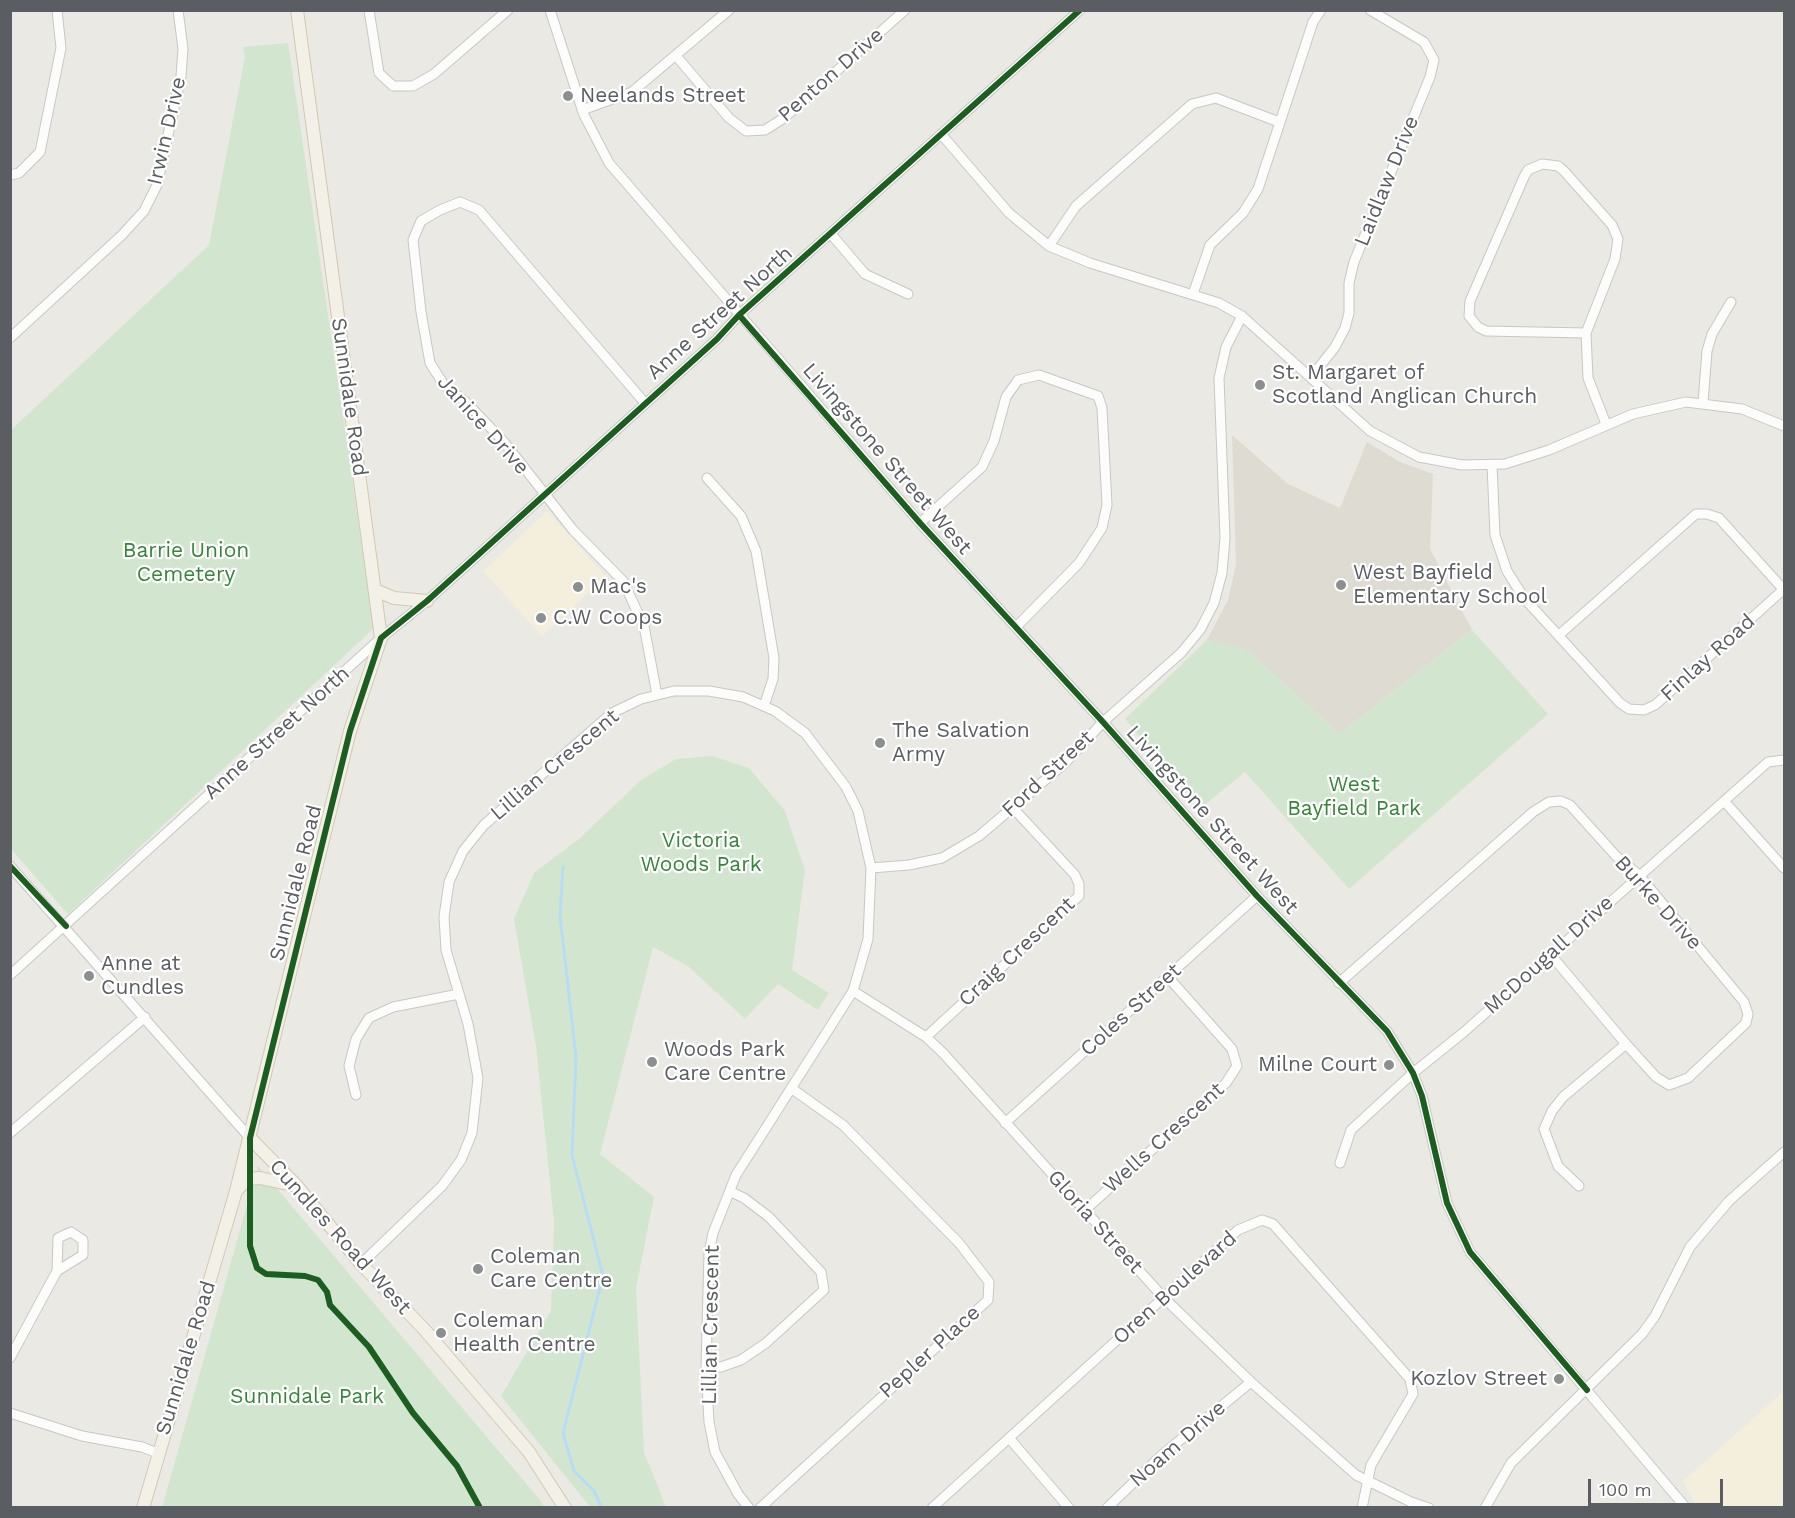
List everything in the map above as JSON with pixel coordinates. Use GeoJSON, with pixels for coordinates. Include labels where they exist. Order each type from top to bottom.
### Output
{"type":"FeatureCollection","features":[{"type":"Feature","properties":{"kind":"main road","name":"Sunnidale Road"},"geometry":{"type":"LineString","coordinates":[[143,1508],[157,1453],[236,1191],[350,731],[381,638],[297,10]]}},
{"type":"Feature","properties":{"kind":"main road"},"geometry":{"type":"LineString","coordinates":[[375,590],[394,598],[427,601]]}},
{"type":"Feature","properties":{"kind":"main road","name":"Cundles Road West"},"geometry":{"type":"LineString","coordinates":[[250,1138],[297,1186],[361,1264],[424,1329],[529,1452],[565,1508]]}},
{"type":"Feature","properties":{"kind":"main road"},"geometry":{"type":"LineString","coordinates":[[236,1191],[247,1179],[260,1178],[297,1186]]}},
{"type":"Feature","properties":{"kind":"street"},"geometry":{"type":"LineString","coordinates":[[10,175],[19,173],[40,152],[61,48],[57,10]]}},
{"type":"Feature","properties":{"kind":"street","name":"Irwin Drive"},"geometry":{"type":"LineString","coordinates":[[10,338],[122,235],[144,211],[157,185],[181,76],[183,49],[178,10]]}},
{"type":"Feature","properties":{"kind":"street"},"geometry":{"type":"LineString","coordinates":[[369,10],[380,73],[393,86],[413,86],[434,74],[508,10]]}},
{"type":"Feature","properties":{"kind":"street","name":"Livingstone Street West"},"geometry":{"type":"LineString","coordinates":[[550,10],[582,110],[609,163],[920,523],[1103,722],[1257,896],[1386,1031],[1413,1073],[1427,1113],[1447,1203],[1470,1252],[1686,1508]]}},
{"type":"Feature","properties":{"kind":"street"},"geometry":{"type":"LineString","coordinates":[[582,110],[632,92],[677,57],[729,10]]}},
{"type":"Feature","properties":{"kind":"street","name":"Penton Drive"},"geometry":{"type":"LineString","coordinates":[[677,57],[729,118],[746,130],[765,130],[784,118],[905,10]]}},
{"type":"Feature","properties":{"kind":"street","name":"Anne Street North"},"geometry":{"type":"LineString","coordinates":[[10,975],[381,638],[427,601],[717,339],[739,315],[1080,10]]}},
{"type":"Feature","properties":{"kind":"street"},"geometry":{"type":"LineString","coordinates":[[1193,294],[1210,246],[1243,213],[1258,189],[1312,22],[1321,10]]}},
{"type":"Feature","properties":{"kind":"street","name":"Laidlaw Drive"},"geometry":{"type":"LineString","coordinates":[[1312,376],[1335,347],[1345,328],[1349,283],[1354,262],[1430,77],[1434,60],[1424,42],[1370,10]]}},
{"type":"Feature","properties":{"kind":"street"},"geometry":{"type":"LineString","coordinates":[[1049,246],[1076,206],[1192,104],[1216,98],[1279,122]]}},
{"type":"Feature","properties":{"kind":"street"},"geometry":{"type":"LineString","coordinates":[[941,134],[1009,213],[1049,246],[1090,263],[1219,303],[1242,316],[1312,376],[1370,431],[1396,446],[1440,462],[1492,465],[1533,456],[1606,424],[1659,406],[1703,402],[1742,409],[1785,426]]}},
{"type":"Feature","properties":{"kind":"street"},"geometry":{"type":"LineString","coordinates":[[1586,333],[1486,331],[1478,327],[1469,316],[1472,295],[1524,177],[1528,170],[1542,164],[1558,166],[1564,171],[1612,225],[1618,239],[1615,259],[1586,333],[1588,378],[1606,424]]}},
{"type":"Feature","properties":{"kind":"street","name":"Janice Drive"},"geometry":{"type":"LineString","coordinates":[[645,403],[479,210],[460,202],[421,221],[413,240],[421,312],[430,363],[444,385],[466,402],[504,442],[573,530],[623,581],[644,626],[657,695]]}},
{"type":"Feature","properties":{"kind":"street"},"geometry":{"type":"LineString","coordinates":[[831,234],[865,274],[908,294]]}},
{"type":"Feature","properties":{"kind":"street"},"geometry":{"type":"LineString","coordinates":[[1703,402],[1707,351],[1712,334],[1731,302]]}},
{"type":"Feature","properties":{"kind":"street","name":"Ford Street"},"geometry":{"type":"LineString","coordinates":[[871,868],[909,865],[942,858],[979,836],[1065,763],[1103,722],[1181,653],[1200,630],[1214,603],[1222,573],[1225,538],[1219,378],[1226,347],[1242,316]]}},
{"type":"Feature","properties":{"kind":"street"},"geometry":{"type":"LineString","coordinates":[[920,523],[982,467],[994,441],[1006,397],[1018,380],[1039,375],[1098,396],[1102,408],[1107,505],[1102,528],[1079,563],[1016,627]]}},
{"type":"Feature","properties":{"kind":"street","name":"Finlay Road"},"geometry":{"type":"LineString","coordinates":[[1492,465],[1495,535],[1501,557],[1524,598],[1620,703],[1629,709],[1644,710],[1655,705],[1784,590]]}},
{"type":"Feature","properties":{"kind":"street"},"geometry":{"type":"LineString","coordinates":[[706,478],[741,516],[756,551],[774,658],[772,679],[764,706]]}},
{"type":"Feature","properties":{"kind":"street"},"geometry":{"type":"LineString","coordinates":[[1559,635],[1696,514],[1707,514],[1719,518],[1784,590]]}},
{"type":"Feature","properties":{"kind":"street","name":"Lillian Crescent"},"geometry":{"type":"LineString","coordinates":[[361,1264],[442,1186],[461,1160],[472,1133],[478,1078],[459,994],[446,950],[444,917],[449,882],[463,851],[484,825],[612,713],[657,695],[674,691],[709,691],[743,698],[764,706],[805,733],[832,765],[858,811],[871,868],[868,939],[853,991],[736,1175],[713,1233],[709,1253],[706,1367],[709,1422],[715,1452],[738,1494],[749,1508]]}},
{"type":"Feature","properties":{"kind":"street","name":"McDougall Drive"},"geometry":{"type":"LineString","coordinates":[[1413,1073],[1464,1032],[1768,762],[1785,760]]}},
{"type":"Feature","properties":{"kind":"street","name":"Burke Drive"},"geometry":{"type":"LineString","coordinates":[[1339,983],[1533,812],[1549,802],[1561,801],[1570,805],[1616,856],[1639,875],[1744,1002],[1748,1014],[1742,1029],[1688,1078],[1674,1085],[1662,1082],[1626,1044],[1550,954]]}},
{"type":"Feature","properties":{"kind":"street"},"geometry":{"type":"LineString","coordinates":[[1724,801],[1785,868]]}},
{"type":"Feature","properties":{"kind":"street","name":"Craig Crescent"},"geometry":{"type":"LineString","coordinates":[[926,1037],[1079,896],[1079,884],[1075,875],[1013,808]]}},
{"type":"Feature","properties":{"kind":"street","name":"Cundles Road West"},"geometry":{"type":"LineString","coordinates":[[10,866],[66,926],[250,1138]]}},
{"type":"Feature","properties":{"kind":"street","name":"Coles Street"},"geometry":{"type":"LineString","coordinates":[[1005,1123],[1257,896]]}},
{"type":"Feature","properties":{"kind":"street","name":"Wells Crescent"},"geometry":{"type":"LineString","coordinates":[[1084,1211],[1226,1083],[1236,1066],[1232,1049],[1168,977]]}},
{"type":"Feature","properties":{"kind":"street","name":"Gloria Street"},"geometry":{"type":"LineString","coordinates":[[853,991],[926,1037],[1163,1297],[1251,1382],[1356,1475],[1411,1502],[1429,1508]]}},
{"type":"Feature","properties":{"kind":"street"},"geometry":{"type":"LineString","coordinates":[[356,1095],[349,1066],[356,1039],[369,1018],[393,1007],[459,994]]}},
{"type":"Feature","properties":{"kind":"street"},"geometry":{"type":"LineString","coordinates":[[10,1132],[145,1017]]}},
{"type":"Feature","properties":{"kind":"street"},"geometry":{"type":"LineString","coordinates":[[1579,1186],[1558,1166],[1544,1129],[1552,1111],[1563,1097],[1626,1044]]}},
{"type":"Feature","properties":{"kind":"street"},"geometry":{"type":"LineString","coordinates":[[1340,1163],[1351,1130],[1413,1073]]}},
{"type":"Feature","properties":{"kind":"street","name":"Pepler Place"},"geometry":{"type":"LineString","coordinates":[[760,1508],[988,1300],[989,1282],[959,1243],[843,1125],[790,1088]]}},
{"type":"Feature","properties":{"kind":"street"},"geometry":{"type":"LineString","coordinates":[[1485,1508],[1511,1463],[1642,1334],[1656,1316],[1689,1247],[1729,1202],[1785,1152]]}},
{"type":"Feature","properties":{"kind":"street"},"geometry":{"type":"LineString","coordinates":[[706,1367],[721,1367],[741,1360],[766,1343],[824,1290],[821,1272],[769,1217],[744,1198],[731,1192]]}},
{"type":"Feature","properties":{"kind":"street","name":"Oren Boulevard"},"geometry":{"type":"LineString","coordinates":[[932,1508],[1246,1224],[1262,1220],[1273,1224],[1410,1379],[1413,1394],[1371,1465],[1366,1480],[1362,1508]]}},
{"type":"Feature","properties":{"kind":"street"},"geometry":{"type":"LineString","coordinates":[[10,1358],[57,1271]]}},
{"type":"Feature","properties":{"kind":"street","name":"Noam Drive"},"geometry":{"type":"LineString","coordinates":[[1107,1508],[1163,1454],[1251,1382]]}},
{"type":"Feature","properties":{"kind":"street"},"geometry":{"type":"LineString","coordinates":[[10,1413],[82,1436],[142,1447],[157,1453]]}},
{"type":"Feature","properties":{"kind":"street"},"geometry":{"type":"LineString","coordinates":[[1009,1438],[1069,1508]]}},
{"type":"Feature","properties":{"kind":"shaded area","name":"West Bayfield Elementary School"},"geometry":{"type":"Polygon","coordinates":[[[1232,435],[1288,484],[1340,508],[1367,442],[1400,462],[1433,474],[1430,549],[1472,630],[1339,734],[1247,650],[1207,640],[1228,600],[1236,564],[1232,435]]]}},
{"type":"Feature","properties":{"kind":"shaded area"},"geometry":{"type":"Polygon","coordinates":[[[547,511],[606,576],[542,636],[483,571],[547,511]]]}},
{"type":"Feature","properties":{"kind":"shaded area"},"geometry":{"type":"Polygon","coordinates":[[[1784,1391],[1784,1507],[1696,1507],[1683,1481],[1784,1391]]]}},
{"type":"Feature","properties":{"kind":"green space","name":"Barrie Union Cemetery"},"geometry":{"type":"Polygon","coordinates":[[[288,43],[374,628],[68,914],[11,849],[10,431],[209,245],[245,57],[243,47],[288,43]]]}},
{"type":"Feature","properties":{"kind":"green space","name":"West Bayfield Park"},"geometry":{"type":"Polygon","coordinates":[[[1472,630],[1548,714],[1349,889],[1245,772],[1201,808],[1125,719],[1207,640],[1247,650],[1339,734],[1472,630]]]}},
{"type":"Feature","properties":{"kind":"green space","name":"Victoria Woods Park"},"geometry":{"type":"Polygon","coordinates":[[[712,756],[749,768],[785,811],[805,870],[792,970],[829,993],[818,1010],[778,984],[745,1019],[688,966],[653,947],[600,1154],[654,1197],[636,1288],[644,1452],[666,1507],[590,1507],[501,1396],[551,1311],[554,1222],[536,1046],[514,919],[534,873],[579,839],[641,780],[676,759],[712,756]]]}},
{"type":"Feature","properties":{"kind":"green space","name":"Sunnidale Park"},"geometry":{"type":"Polygon","coordinates":[[[258,1166],[540,1500],[544,1507],[162,1508],[258,1166]]]}},
{"type":"Feature","properties":{"kind":"waterway"},"geometry":{"type":"LineString","coordinates":[[563,867],[560,916],[576,1057],[572,1155],[603,1276],[563,1433],[574,1471],[594,1491],[602,1508]]}},
{"type":"Feature","properties":{"kind":"cycle path"},"geometry":{"type":"LineString","coordinates":[[480,1508],[457,1466],[413,1413],[369,1347],[330,1305],[327,1292],[318,1280],[305,1276],[266,1274],[257,1268],[250,1246],[250,1138],[350,731],[381,638],[427,601],[717,339],[739,315],[1080,10]]}},
{"type":"Feature","properties":{"kind":"cycle path"},"geometry":{"type":"LineString","coordinates":[[739,315],[920,523],[1103,722],[1257,896],[1387,1031],[1413,1073],[1422,1096],[1447,1203],[1470,1252],[1587,1390]]}},
{"type":"Feature","properties":{"kind":"cycle path"},"geometry":{"type":"LineString","coordinates":[[10,866],[66,926]]}},
{"type":"Feature","properties":{"kind":"place","name":"Neelands Street"},"geometry":{"type":"Point","coordinates":[568,96]}},
{"type":"Feature","properties":{"kind":"place","name":"St. Margaret of Scotland Anglican Church"},"geometry":{"type":"Point","coordinates":[1260,385]}},
{"type":"Feature","properties":{"kind":"place","name":"West Bayfield Elementary School"},"geometry":{"type":"Point","coordinates":[1341,585]}},
{"type":"Feature","properties":{"kind":"place","name":"Mac's"},"geometry":{"type":"Point","coordinates":[578,587]}},
{"type":"Feature","properties":{"kind":"place","name":"C.W Coops"},"geometry":{"type":"Point","coordinates":[541,618]}},
{"type":"Feature","properties":{"kind":"place","name":"The Salvation Army"},"geometry":{"type":"Point","coordinates":[880,743]}},
{"type":"Feature","properties":{"kind":"place","name":"Anne at Cundles"},"geometry":{"type":"Point","coordinates":[89,976]}},
{"type":"Feature","properties":{"kind":"place","name":"Woods Park Care Centre"},"geometry":{"type":"Point","coordinates":[652,1062]}},
{"type":"Feature","properties":{"kind":"place","name":"Milne Court"},"geometry":{"type":"Point","coordinates":[1389,1065]}},
{"type":"Feature","properties":{"kind":"place","name":"Coleman Care Centre"},"geometry":{"type":"Point","coordinates":[478,1269]}},
{"type":"Feature","properties":{"kind":"place","name":"Coleman Health Centre"},"geometry":{"type":"Point","coordinates":[441,1333]}},
{"type":"Feature","properties":{"kind":"place","name":"Kozlov Street"},"geometry":{"type":"Point","coordinates":[1559,1379]}}]}
